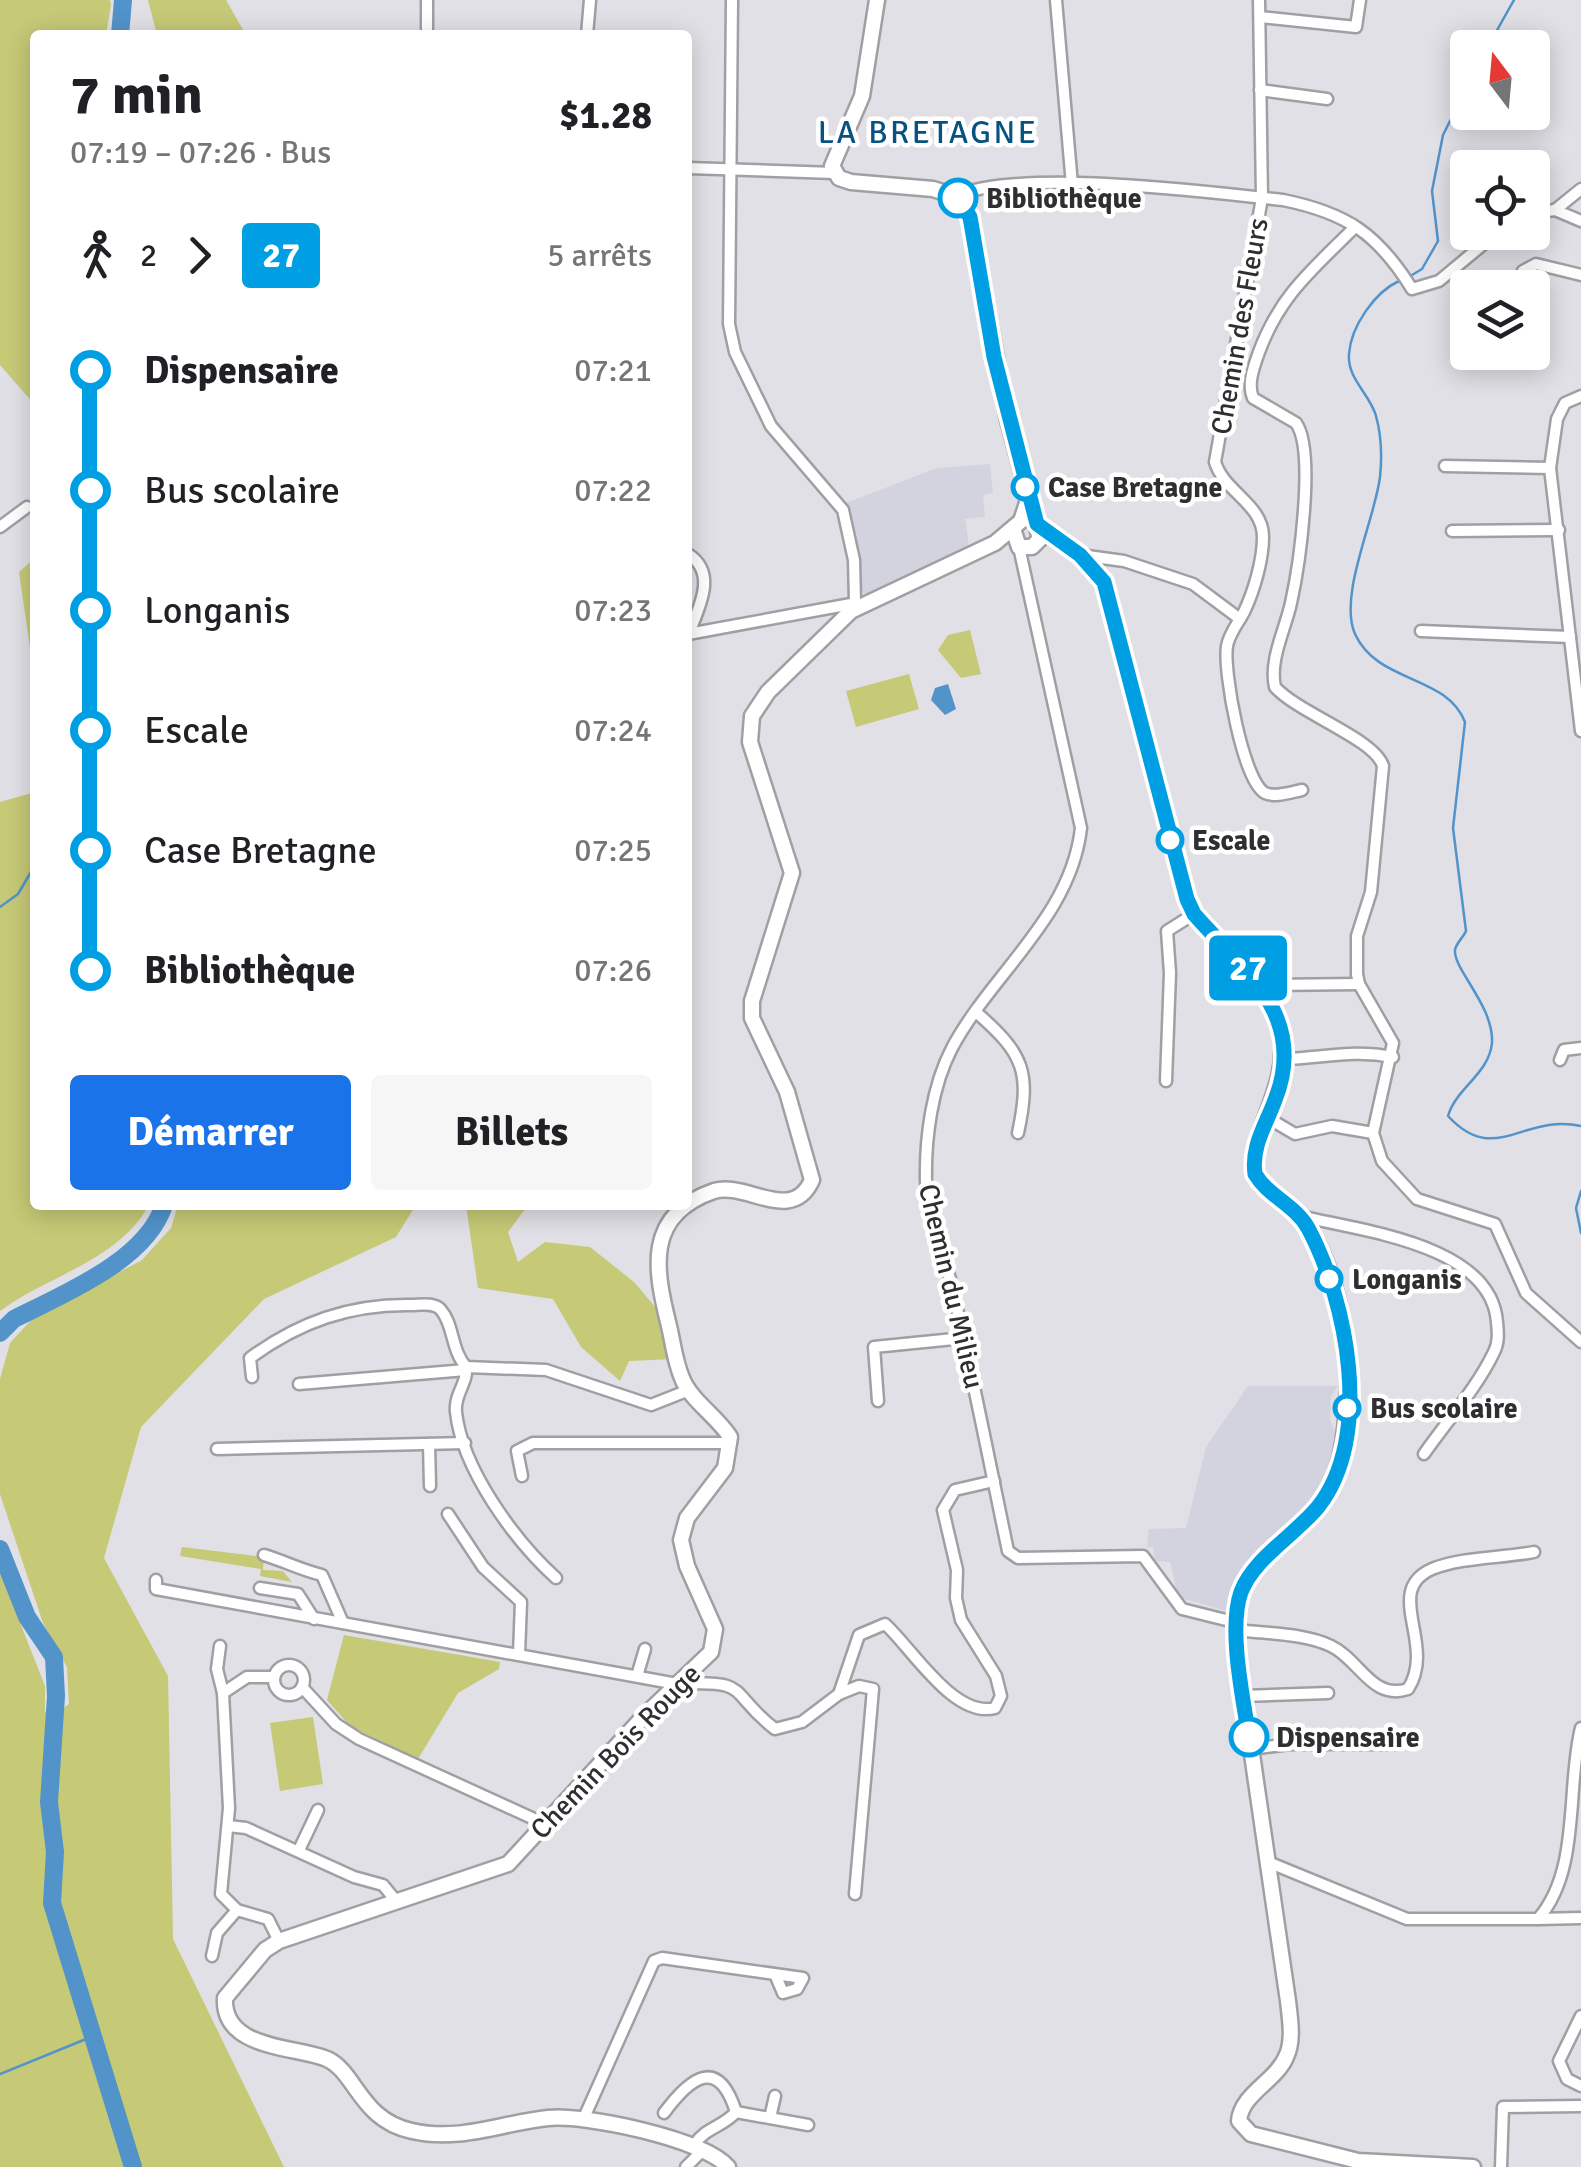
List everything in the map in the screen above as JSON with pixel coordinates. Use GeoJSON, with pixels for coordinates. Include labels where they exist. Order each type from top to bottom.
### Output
{"type":"FeatureCollection","features":[{"type":"Feature","properties":{"kind":"street"},"geometry":{"type":"LineString","coordinates":[[427,0],[427,30]]}},
{"type":"Feature","properties":{"kind":"street"},"geometry":{"type":"LineString","coordinates":[[587,30],[590,0]]}},
{"type":"Feature","properties":{"kind":"street"},"geometry":{"type":"LineString","coordinates":[[692,1205],[717,1190],[783,1201],[809,1187],[812,1180],[786,1092],[752,1018],[752,1001],[792,873],[750,730],[752,716],[768,692],[854,605],[854,560],[843,510],[770,426],[735,352],[729,324],[732,0]]}},
{"type":"Feature","properties":{"kind":"street"},"geometry":{"type":"LineString","coordinates":[[834,173],[833,157],[862,96],[877,0]]}},
{"type":"Feature","properties":{"kind":"street"},"geometry":{"type":"LineString","coordinates":[[1056,0],[1072,185]]}},
{"type":"Feature","properties":{"kind":"street","name":"Chemin des Fleurs"},"geometry":{"type":"LineString","coordinates":[[1260,0],[1262,198],[1215,462],[1219,474],[1256,514],[1262,527],[1258,567],[1229,638],[1227,661],[1239,732],[1254,782],[1268,795],[1302,790]]}},
{"type":"Feature","properties":{"kind":"street"},"geometry":{"type":"LineString","coordinates":[[1260,17],[1356,27],[1360,0]]}},
{"type":"Feature","properties":{"kind":"street"},"geometry":{"type":"LineString","coordinates":[[1260,90],[1328,99]]}},
{"type":"Feature","properties":{"kind":"street"},"geometry":{"type":"LineString","coordinates":[[692,168],[834,173],[851,182],[922,187],[955,196],[986,187],[1072,185],[1262,198],[1308,205],[1377,240],[1417,289],[1460,266],[1478,250]]}},
{"type":"Feature","properties":{"kind":"street"},"geometry":{"type":"LineString","coordinates":[[1550,211],[1581,190]]}},
{"type":"Feature","properties":{"kind":"street"},"geometry":{"type":"LineString","coordinates":[[955,196],[970,217],[994,357],[1028,500],[1027,536]]}},
{"type":"Feature","properties":{"kind":"street"},"geometry":{"type":"LineString","coordinates":[[1555,210],[1581,222]]}},
{"type":"Feature","properties":{"kind":"street"},"geometry":{"type":"LineString","coordinates":[[1354,226],[1288,293],[1271,321],[1253,368],[1250,391],[1254,398],[1296,423],[1305,455],[1292,600],[1274,664],[1274,688],[1287,702],[1373,751],[1384,766],[1372,892],[1357,936],[1358,984],[1387,1028],[1392,1058],[1374,1134],[1382,1161],[1417,1199],[1495,1224],[1526,1293],[1581,1342]]}},
{"type":"Feature","properties":{"kind":"street"},"geometry":{"type":"LineString","coordinates":[[1524,270],[1536,264],[1581,275]]}},
{"type":"Feature","properties":{"kind":"street"},"geometry":{"type":"LineString","coordinates":[[1581,396],[1564,404],[1550,468],[1581,731]]}},
{"type":"Feature","properties":{"kind":"street"},"geometry":{"type":"LineString","coordinates":[[1445,466],[1550,468]]}},
{"type":"Feature","properties":{"kind":"street"},"geometry":{"type":"LineString","coordinates":[[0,527],[27,507]]}},
{"type":"Feature","properties":{"kind":"street"},"geometry":{"type":"LineString","coordinates":[[1452,531],[1559,530]]}},
{"type":"Feature","properties":{"kind":"street"},"geometry":{"type":"LineString","coordinates":[[692,633],[854,605],[995,544],[1027,536],[1060,544],[1097,571],[1110,597],[1144,744],[1194,914],[1260,985],[1281,1030],[1284,1059],[1280,1090],[1255,1147],[1255,1174],[1262,1185],[1300,1216],[1414,1244],[1449,1258],[1488,1288],[1496,1303],[1496,1350],[1424,1454]]}},
{"type":"Feature","properties":{"kind":"street","name":"Chemin du Milieu"},"geometry":{"type":"LineString","coordinates":[[1027,536],[1025,564],[1080,838],[1074,868],[1059,894],[953,1046],[941,1077],[926,1154],[933,1220],[964,1338],[1008,1551],[1014,1556],[1144,1556],[1182,1609],[1238,1627]]}},
{"type":"Feature","properties":{"kind":"street"},"geometry":{"type":"LineString","coordinates":[[1080,555],[1124,562],[1193,584],[1240,619]]}},
{"type":"Feature","properties":{"kind":"street"},"geometry":{"type":"LineString","coordinates":[[692,559],[704,573],[705,586],[692,623]]}},
{"type":"Feature","properties":{"kind":"street"},"geometry":{"type":"LineString","coordinates":[[1421,631],[1570,637]]}},
{"type":"Feature","properties":{"kind":"street"},"geometry":{"type":"LineString","coordinates":[[1166,1081],[1170,973],[1167,931],[1194,914]]}},
{"type":"Feature","properties":{"kind":"street"},"geometry":{"type":"LineString","coordinates":[[1260,985],[1358,984]]}},
{"type":"Feature","properties":{"kind":"street"},"geometry":{"type":"LineString","coordinates":[[978,1013],[1018,1056],[1026,1095],[1018,1133]]}},
{"type":"Feature","properties":{"kind":"street"},"geometry":{"type":"LineString","coordinates":[[1560,1060],[1564,1050],[1581,1048]]}},
{"type":"Feature","properties":{"kind":"street"},"geometry":{"type":"LineString","coordinates":[[1284,1059],[1323,1058],[1356,1050],[1392,1058]]}},
{"type":"Feature","properties":{"kind":"street"},"geometry":{"type":"LineString","coordinates":[[1268,1118],[1295,1134],[1332,1126],[1374,1134]]}},
{"type":"Feature","properties":{"kind":"street"},"geometry":{"type":"LineString","coordinates":[[522,1476],[517,1451],[532,1443],[730,1443],[720,1420],[682,1381],[656,1274],[656,1253],[683,1210]]}},
{"type":"Feature","properties":{"kind":"street"},"geometry":{"type":"LineString","coordinates":[[1300,1216],[1338,1304],[1346,1339],[1345,1432],[1336,1474],[1324,1498],[1247,1581],[1240,1597],[1243,1696],[1288,2001],[1290,2042],[1284,2063],[1240,2112],[1242,2129],[1358,2161],[1472,2167]]}},
{"type":"Feature","properties":{"kind":"street"},"geometry":{"type":"LineString","coordinates":[[252,1377],[250,1358],[317,1318],[398,1304],[434,1305],[442,1311],[454,1352],[466,1369],[456,1410],[465,1443],[510,1531],[556,1578]]}},
{"type":"Feature","properties":{"kind":"street"},"geometry":{"type":"LineString","coordinates":[[878,1400],[874,1347],[964,1338]]}},
{"type":"Feature","properties":{"kind":"street"},"geometry":{"type":"LineString","coordinates":[[299,1384],[466,1369],[546,1370],[652,1404],[689,1390]]}},
{"type":"Feature","properties":{"kind":"street"},"geometry":{"type":"LineString","coordinates":[[217,1448],[465,1443]]}},
{"type":"Feature","properties":{"kind":"street","name":"Chemin Bois Rouge"},"geometry":{"type":"LineString","coordinates":[[728,2167],[700,2146],[584,2120],[545,2118],[478,2133],[438,2135],[389,2122],[370,2110],[328,2060],[255,2040],[228,2016],[225,1998],[277,1933],[397,1902],[499,1869],[711,1652],[715,1640],[712,1620],[687,1566],[682,1530],[725,1468],[730,1443]]}},
{"type":"Feature","properties":{"kind":"street"},"geometry":{"type":"LineString","coordinates":[[429,1444],[430,1486]]}},
{"type":"Feature","properties":{"kind":"street"},"geometry":{"type":"LineString","coordinates":[[839,1694],[859,1634],[885,1624],[915,1661],[958,1699],[985,1711],[995,1708],[1001,1696],[996,1676],[961,1620],[956,1598],[957,1570],[943,1510],[955,1490],[994,1481]]}},
{"type":"Feature","properties":{"kind":"street"},"geometry":{"type":"LineString","coordinates":[[448,1514],[484,1568],[521,1602],[519,1654]]}},
{"type":"Feature","properties":{"kind":"street"},"geometry":{"type":"LineString","coordinates":[[443,1534],[455,1527]]}},
{"type":"Feature","properties":{"kind":"street"},"geometry":{"type":"LineString","coordinates":[[1238,1627],[1330,1645],[1376,1686],[1395,1693],[1408,1689],[1418,1672],[1418,1635],[1408,1602],[1408,1589],[1418,1578],[1448,1565],[1534,1552]]}},
{"type":"Feature","properties":{"kind":"street"},"geometry":{"type":"LineString","coordinates":[[264,1554],[287,1558],[299,1569],[322,1575],[344,1623]]}},
{"type":"Feature","properties":{"kind":"street"},"geometry":{"type":"LineString","coordinates":[[156,1580],[156,1589],[677,1684],[724,1682],[741,1691],[775,1729],[802,1722],[839,1694],[860,1686],[873,1689],[855,1894]]}},
{"type":"Feature","properties":{"kind":"street"},"geometry":{"type":"LineString","coordinates":[[260,1588],[298,1594],[314,1618]]}},
{"type":"Feature","properties":{"kind":"street"},"geometry":{"type":"LineString","coordinates":[[220,1646],[217,1668],[223,1693],[228,1826],[219,1883],[221,1894],[237,1910],[252,1911],[277,1933]]}},
{"type":"Feature","properties":{"kind":"street"},"geometry":{"type":"LineString","coordinates":[[637,1676],[645,1649]]}},
{"type":"Feature","properties":{"kind":"street"},"geometry":{"type":"LineString","coordinates":[[223,1693],[247,1677],[274,1677],[290,1665],[302,1673],[302,1687],[336,1724],[359,1739],[545,1824]]}},
{"type":"Feature","properties":{"kind":"street"},"geometry":{"type":"LineString","coordinates":[[274,1677],[284,1694],[302,1687]]}},
{"type":"Feature","properties":{"kind":"street"},"geometry":{"type":"LineString","coordinates":[[1243,1696],[1328,1693]]}},
{"type":"Feature","properties":{"kind":"street"},"geometry":{"type":"LineString","coordinates":[[1538,1919],[1551,1899],[1566,1856],[1581,1728]]}},
{"type":"Feature","properties":{"kind":"street"},"geometry":{"type":"LineString","coordinates":[[1251,1749],[1290,1744],[1399,1744]]}},
{"type":"Feature","properties":{"kind":"street"},"geometry":{"type":"LineString","coordinates":[[298,1850],[318,1810]]}},
{"type":"Feature","properties":{"kind":"street"},"geometry":{"type":"LineString","coordinates":[[228,1826],[246,1828],[354,1877],[383,1885],[397,1902]]}},
{"type":"Feature","properties":{"kind":"street"},"geometry":{"type":"LineString","coordinates":[[1268,1862],[1407,1919],[1581,1918]]}},
{"type":"Feature","properties":{"kind":"street"},"geometry":{"type":"LineString","coordinates":[[212,1956],[216,1933],[237,1910]]}},
{"type":"Feature","properties":{"kind":"street"},"geometry":{"type":"LineString","coordinates":[[584,2120],[654,1961],[662,1958],[775,1974]]}},
{"type":"Feature","properties":{"kind":"street"},"geometry":{"type":"LineString","coordinates":[[1581,2016],[1559,2061],[1567,2079],[1581,2086]]}},
{"type":"Feature","properties":{"kind":"street"},"geometry":{"type":"LineString","coordinates":[[664,2113],[685,2084],[715,2078],[728,2086],[736,2112]]}},
{"type":"Feature","properties":{"kind":"street"},"geometry":{"type":"LineString","coordinates":[[770,2118],[776,2096]]}},
{"type":"Feature","properties":{"kind":"street"},"geometry":{"type":"LineString","coordinates":[[1500,2167],[1503,2107],[1581,2106]]}},
{"type":"Feature","properties":{"kind":"street"},"geometry":{"type":"LineString","coordinates":[[736,2112],[808,2125]]}},
{"type":"Feature","properties":{"kind":"street"},"geometry":{"type":"LineString","coordinates":[[686,2167],[700,2146],[704,2130],[727,2122],[736,2112]]}},
{"type":"Feature","properties":{"kind":"shaded area"},"geometry":{"type":"Polygon","coordinates":[[[990,464],[993,493],[983,495],[985,517],[965,519],[970,553],[949,556],[949,561],[865,594],[858,589],[851,514],[843,504],[937,468],[990,464]]]}},
{"type":"Feature","properties":{"kind":"shaded area"},"geometry":{"type":"Polygon","coordinates":[[[1248,1386],[1338,1386],[1331,1397],[1330,1421],[1337,1435],[1327,1479],[1313,1505],[1245,1571],[1233,1591],[1230,1612],[1178,1597],[1170,1562],[1155,1561],[1153,1547],[1147,1547],[1149,1529],[1186,1528],[1206,1447],[1248,1386]]]}},
{"type":"Feature","properties":{"kind":"green space"},"geometry":{"type":"Polygon","coordinates":[[[0,0],[110,0],[107,30],[30,30],[30,399],[0,365],[0,0]]]}},
{"type":"Feature","properties":{"kind":"green space"},"geometry":{"type":"Polygon","coordinates":[[[148,0],[226,0],[243,30],[156,30],[148,0]]]}},
{"type":"Feature","properties":{"kind":"green space"},"geometry":{"type":"Polygon","coordinates":[[[30,562],[30,648],[19,572],[30,562]]]}},
{"type":"Feature","properties":{"kind":"green space"},"geometry":{"type":"Polygon","coordinates":[[[970,630],[981,674],[961,678],[938,650],[948,635],[970,630]]]}},
{"type":"Feature","properties":{"kind":"green space"},"geometry":{"type":"Polygon","coordinates":[[[909,674],[919,709],[856,727],[846,691],[909,674]]]}},
{"type":"Feature","properties":{"kind":"green space"},"geometry":{"type":"Polygon","coordinates":[[[30,794],[30,1210],[146,1210],[120,1240],[101,1254],[0,1311],[0,802],[30,794]]]}},
{"type":"Feature","properties":{"kind":"green space"},"geometry":{"type":"Polygon","coordinates":[[[176,1210],[413,1210],[396,1237],[264,1299],[141,1427],[104,1558],[168,1676],[173,1939],[284,2167],[0,2167],[0,1572],[45,1686],[45,1712],[55,1714],[69,1704],[67,1667],[43,1623],[0,1494],[0,1379],[10,1343],[33,1318],[142,1260],[171,1228],[176,1210]]]}},
{"type":"Feature","properties":{"kind":"green space"},"geometry":{"type":"Polygon","coordinates":[[[467,1210],[524,1210],[508,1232],[518,1262],[545,1242],[590,1247],[634,1282],[661,1314],[674,1359],[629,1361],[620,1381],[581,1347],[553,1299],[478,1288],[467,1210]]]}},
{"type":"Feature","properties":{"kind":"green space"},"geometry":{"type":"Polygon","coordinates":[[[182,1547],[264,1557],[263,1570],[283,1571],[292,1582],[260,1576],[261,1569],[180,1556],[182,1547]]]}},
{"type":"Feature","properties":{"kind":"green space"},"geometry":{"type":"Polygon","coordinates":[[[344,1635],[500,1662],[499,1669],[458,1693],[418,1759],[350,1726],[327,1700],[344,1635]]]}},
{"type":"Feature","properties":{"kind":"green space"},"geometry":{"type":"Polygon","coordinates":[[[313,1717],[323,1784],[280,1791],[270,1723],[313,1717]]]}},
{"type":"Feature","properties":{"kind":"water"},"geometry":{"type":"Polygon","coordinates":[[[948,684],[956,709],[945,715],[931,700],[935,688],[948,684]]]}},
{"type":"Feature","properties":{"kind":"waterway"},"geometry":{"type":"LineString","coordinates":[[120,30],[123,0]]}},
{"type":"Feature","properties":{"kind":"waterway"},"geometry":{"type":"LineString","coordinates":[[1497,30],[1514,0]]}},
{"type":"Feature","properties":{"kind":"waterway"},"geometry":{"type":"LineString","coordinates":[[1407,278],[1422,269],[1438,241],[1432,191],[1443,135],[1450,121]]}},
{"type":"Feature","properties":{"kind":"waterway"},"geometry":{"type":"LineString","coordinates":[[1399,281],[1381,293],[1366,311],[1354,332],[1349,354],[1355,379],[1376,416],[1381,454],[1377,494],[1354,579],[1351,618],[1355,634],[1379,662],[1443,695],[1456,706],[1465,722],[1453,828],[1466,931],[1455,950],[1487,1016],[1492,1043],[1485,1064],[1448,1116],[1465,1131],[1480,1137],[1495,1138],[1542,1126],[1581,1126]]}},
{"type":"Feature","properties":{"kind":"waterway"},"geometry":{"type":"LineString","coordinates":[[0,907],[18,894],[30,874]]}},
{"type":"Feature","properties":{"kind":"waterway"},"geometry":{"type":"LineString","coordinates":[[1581,1191],[1576,1208],[1581,1233]]}},
{"type":"Feature","properties":{"kind":"waterway"},"geometry":{"type":"LineString","coordinates":[[0,1333],[14,1319],[78,1287],[122,1259],[140,1243],[162,1210]]}},
{"type":"Feature","properties":{"kind":"waterway"},"geometry":{"type":"LineString","coordinates":[[0,1549],[27,1617],[54,1657],[56,1696],[49,1802],[55,1852],[52,1903],[133,2167]]}},
{"type":"Feature","properties":{"kind":"waterway"},"geometry":{"type":"LineString","coordinates":[[0,2074],[91,2037]]}},
{"type":"Feature","properties":{"kind":"bus line","name":"27"},"geometry":{"type":"LineString","coordinates":[[958,198],[970,217],[994,357],[1037,524],[1055,541],[1080,555],[1104,582],[1187,899],[1194,914],[1260,985],[1281,1030],[1284,1059],[1280,1090],[1255,1147],[1255,1174],[1306,1225],[1338,1304],[1346,1339],[1346,1420],[1336,1474],[1320,1504],[1260,1565],[1240,1597],[1238,1650],[1249,1737]]}},
{"type":"Feature","properties":{"kind":"place","name":"Bibliothèque"},"geometry":{"type":"Point","coordinates":[958,198]}},
{"type":"Feature","properties":{"kind":"place","name":"Case Bretagne"},"geometry":{"type":"Point","coordinates":[1025,487]}},
{"type":"Feature","properties":{"kind":"place","name":"Escale"},"geometry":{"type":"Point","coordinates":[1170,840]}},
{"type":"Feature","properties":{"kind":"place","name":"Longanis"},"geometry":{"type":"Point","coordinates":[1329,1279]}},
{"type":"Feature","properties":{"kind":"place","name":"Bus scolaire"},"geometry":{"type":"Point","coordinates":[1347,1408]}},
{"type":"Feature","properties":{"kind":"place","name":"Dispensaire"},"geometry":{"type":"Point","coordinates":[1249,1737]}},
{"type":"Feature","properties":{"kind":"district","name":"LA BRETAGNE"},"geometry":{"type":"Point","coordinates":[928,132]}}]}
